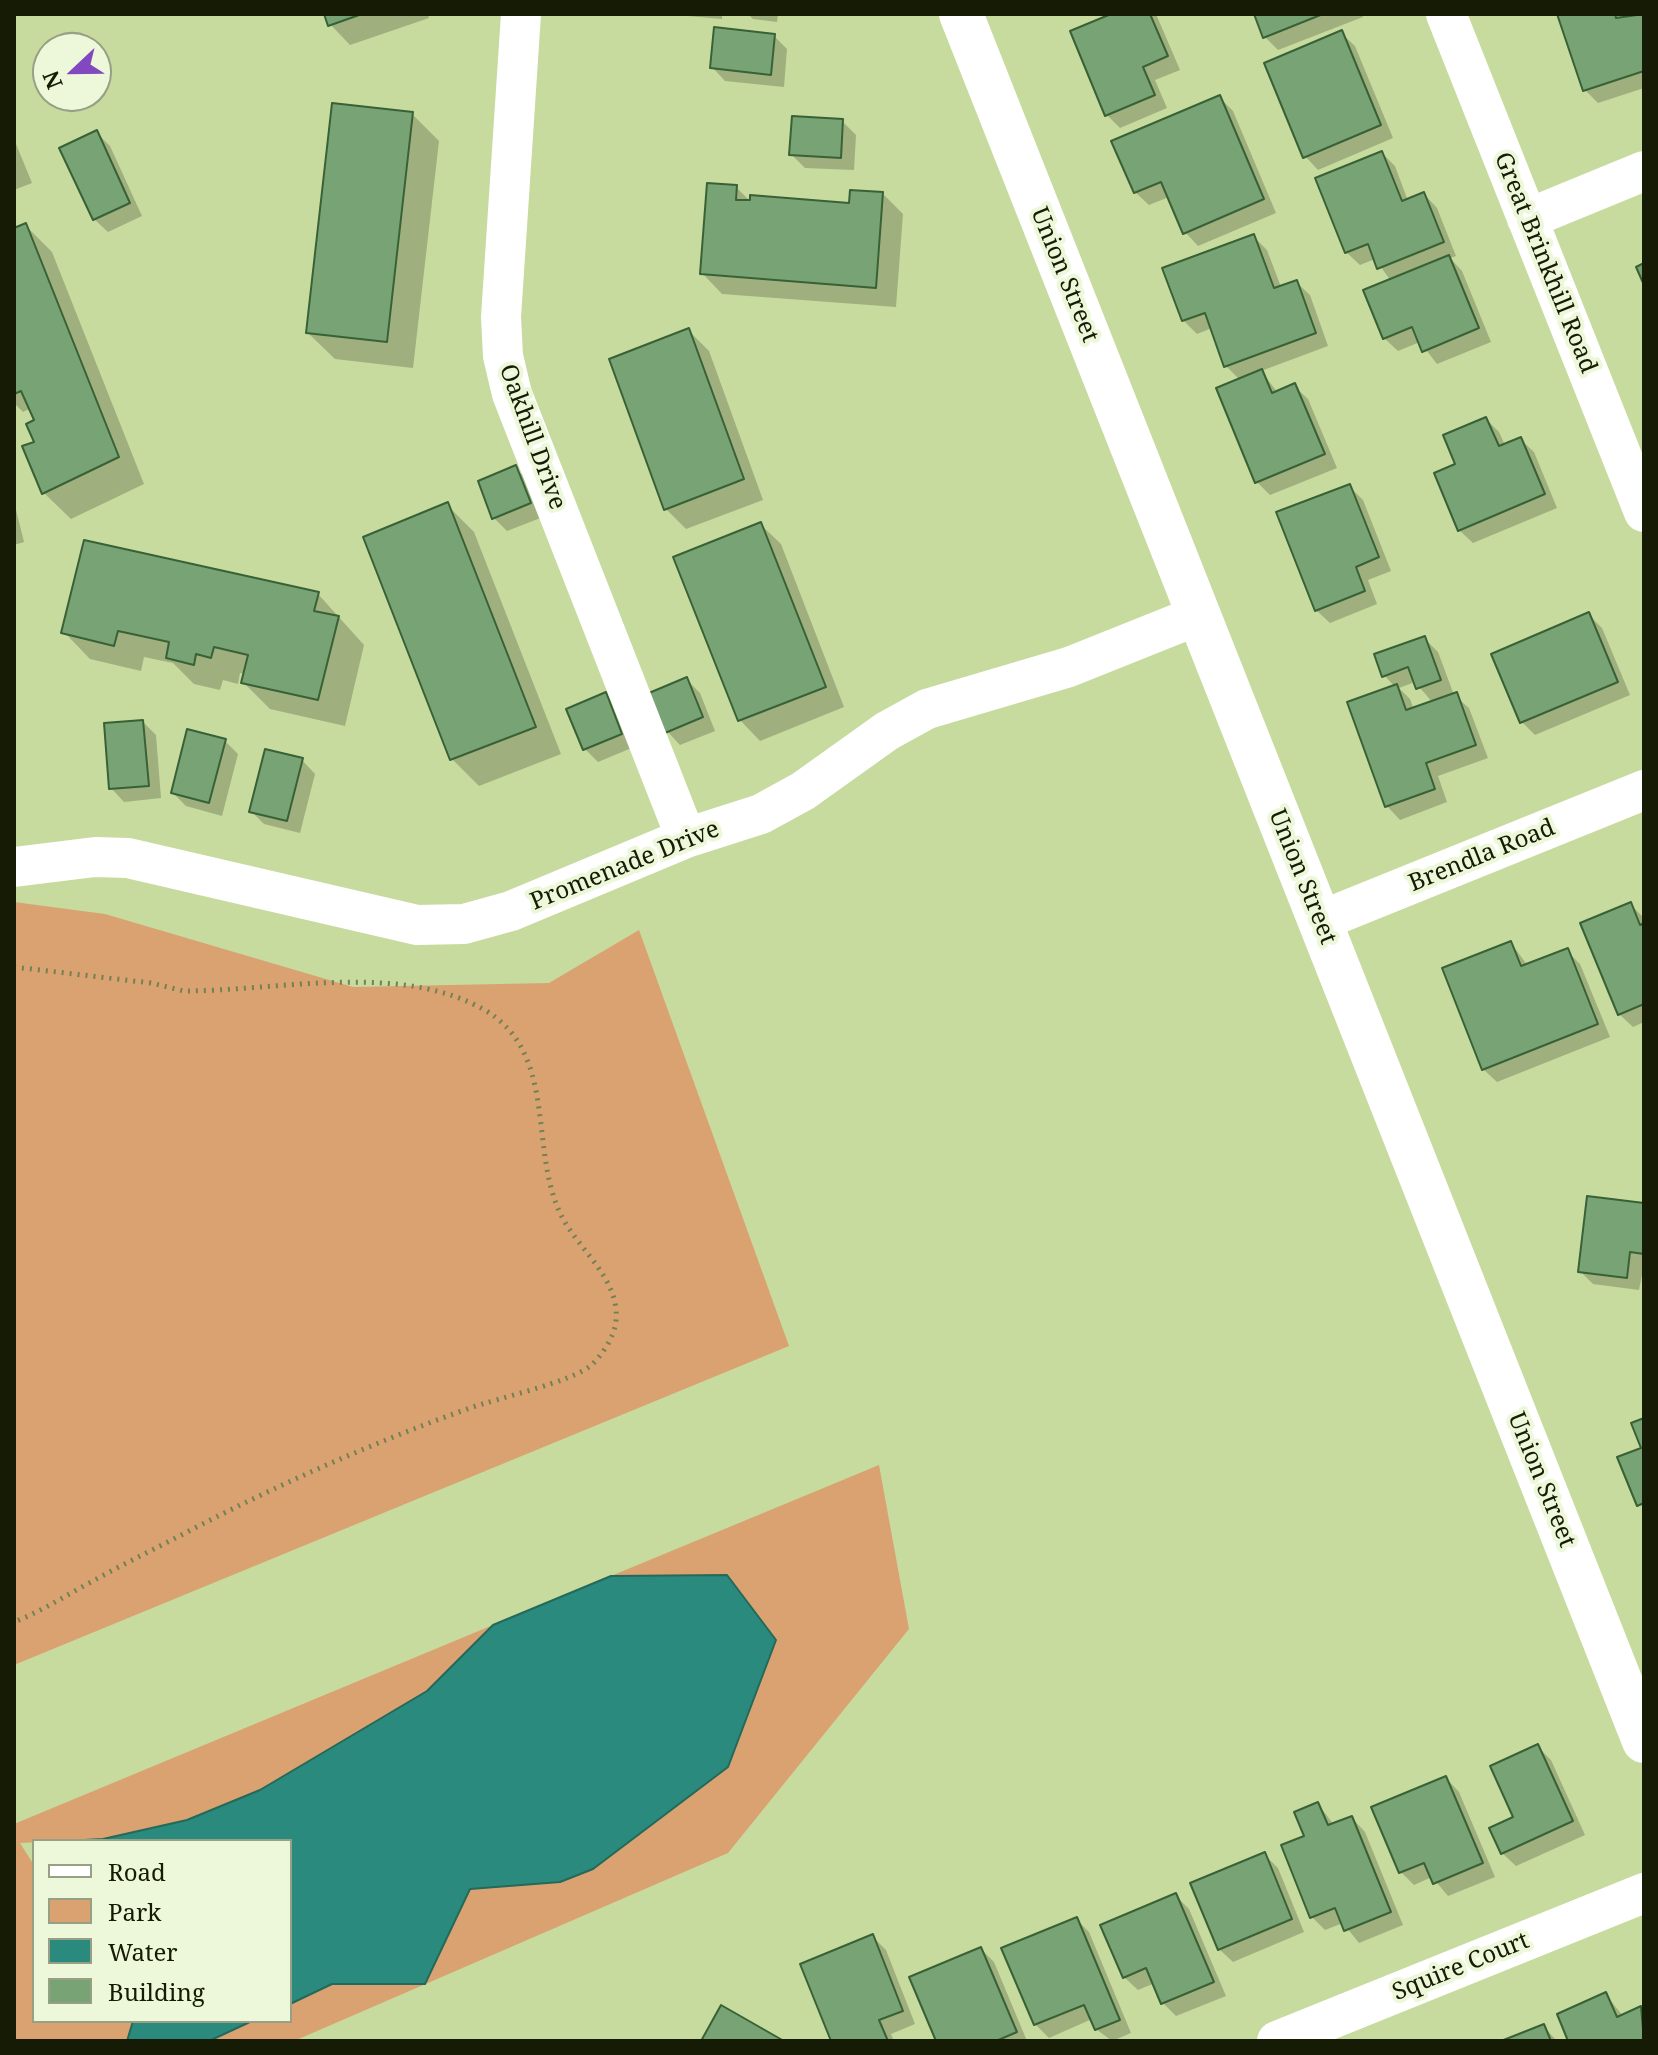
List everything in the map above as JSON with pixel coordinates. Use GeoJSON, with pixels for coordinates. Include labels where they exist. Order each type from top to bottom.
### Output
{"type":"FeatureCollection","features":[{"type":"Feature","properties":{"kind":"street","name":"Oakhill Drive"},"geometry":{"type":"LineString","coordinates":[[521,14],[501,317],[503,356],[512,394],[686,838]]}},
{"type":"Feature","properties":{"kind":"street","name":"Union Street"},"geometry":{"type":"LineString","coordinates":[[961,14],[1644,1741]]}},
{"type":"Feature","properties":{"kind":"street","name":"Great Brinkhill Road"},"geometry":{"type":"LineString","coordinates":[[1446,14],[1644,512]]}},
{"type":"Feature","properties":{"kind":"street"},"geometry":{"type":"LineString","coordinates":[[1527,219],[1644,171]]}},
{"type":"Feature","properties":{"kind":"street","name":"Promenade Drive"},"geometry":{"type":"LineString","coordinates":[[14,867],[95,857],[128,858],[417,925],[464,924],[511,911],[686,838],[775,806],[838,768],[887,731],[927,709],[1069,667],[1199,615]]}},
{"type":"Feature","properties":{"kind":"street","name":"Brendla Road"},"geometry":{"type":"LineString","coordinates":[[1320,921],[1644,790]]}},
{"type":"Feature","properties":{"kind":"street","name":"Squire Court"},"geometry":{"type":"LineString","coordinates":[[1277,2041],[1644,1893]]}},
{"type":"Feature","properties":{"kind":"path"},"geometry":{"type":"LineString","coordinates":[[14,967],[151,983],[184,991],[389,983],[433,991],[480,1007],[503,1022],[526,1059],[540,1098],[547,1171],[560,1214],[607,1283],[616,1320],[602,1354],[589,1368],[566,1379],[519,1391],[422,1425],[330,1462],[188,1531],[42,1611],[14,1622]]}},
{"type":"Feature","properties":{"kind":"green space"},"geometry":{"type":"Polygon","coordinates":[[[14,902],[105,914],[353,987],[549,983],[639,930],[789,1346],[14,1665],[14,902]]]}},
{"type":"Feature","properties":{"kind":"green space"},"geometry":{"type":"Polygon","coordinates":[[[879,1465],[909,1629],[728,1853],[294,2041],[209,2041],[248,2023],[292,2023],[292,2003],[332,1984],[425,1984],[470,1889],[560,1882],[727,1575],[611,1576],[879,1465]]]}},
{"type":"Feature","properties":{"kind":"green space"},"geometry":{"type":"Polygon","coordinates":[[[493,1625],[427,1691],[260,1790],[187,1820],[103,1839],[32,1839],[32,1842],[20,1843],[32,1862],[32,2023],[132,2023],[127,2041],[14,2041],[14,1824],[493,1625]]]}},
{"type":"Feature","properties":{"kind":"water"},"geometry":{"type":"Polygon","coordinates":[[[727,1575],[776,1640],[728,1767],[593,1869],[560,1882],[470,1889],[425,1984],[332,1984],[292,2003],[292,1839],[103,1839],[187,1820],[260,1790],[427,1691],[493,1625],[611,1576],[727,1575]]]}},
{"type":"Feature","properties":{"kind":"water"},"geometry":{"type":"Polygon","coordinates":[[[132,2023],[248,2023],[209,2041],[127,2041],[132,2023]]]}},
{"type":"Feature","properties":{"kind":"building"},"geometry":{"type":"Polygon","coordinates":[[[324,14],[362,14],[328,26],[324,14]]]}},
{"type":"Feature","properties":{"kind":"building"},"geometry":{"type":"Polygon","coordinates":[[[1111,14],[1150,14],[1168,56],[1143,67],[1155,95],[1105,116],[1070,31],[1111,14]]]}},
{"type":"Feature","properties":{"kind":"building"},"geometry":{"type":"Polygon","coordinates":[[[1254,14],[1323,14],[1263,38],[1254,14]]]}},
{"type":"Feature","properties":{"kind":"building"},"geometry":{"type":"Polygon","coordinates":[[[1557,14],[1615,14],[1616,18],[1644,14],[1644,71],[1583,91],[1557,14]]]}},
{"type":"Feature","properties":{"kind":"building"},"geometry":{"type":"Polygon","coordinates":[[[714,27],[775,34],[771,75],[710,68],[714,27]]]}},
{"type":"Feature","properties":{"kind":"building"},"geometry":{"type":"Polygon","coordinates":[[[1342,30],[1381,125],[1303,158],[1264,63],[1342,30]]]}},
{"type":"Feature","properties":{"kind":"building"},"geometry":{"type":"Polygon","coordinates":[[[1220,95],[1264,199],[1183,234],[1161,182],[1134,193],[1111,141],[1220,95]]]}},
{"type":"Feature","properties":{"kind":"building"},"geometry":{"type":"Polygon","coordinates":[[[332,103],[413,112],[387,342],[306,333],[332,103]]]}},
{"type":"Feature","properties":{"kind":"building"},"geometry":{"type":"Polygon","coordinates":[[[792,116],[843,119],[841,158],[789,155],[792,116]]]}},
{"type":"Feature","properties":{"kind":"building"},"geometry":{"type":"Polygon","coordinates":[[[97,130],[130,203],[93,220],[59,148],[97,130]]]}},
{"type":"Feature","properties":{"kind":"building"},"geometry":{"type":"Polygon","coordinates":[[[1382,151],[1402,201],[1424,192],[1444,242],[1377,269],[1368,244],[1345,253],[1315,178],[1382,151]]]}},
{"type":"Feature","properties":{"kind":"building"},"geometry":{"type":"Polygon","coordinates":[[[707,183],[737,185],[736,200],[750,200],[750,195],[849,203],[850,190],[883,192],[876,288],[700,274],[707,183]]]}},
{"type":"Feature","properties":{"kind":"building"},"geometry":{"type":"Polygon","coordinates":[[[26,223],[119,457],[42,494],[22,446],[34,442],[26,424],[34,420],[21,391],[14,394],[14,228],[26,223]]]}},
{"type":"Feature","properties":{"kind":"building"},"geometry":{"type":"Polygon","coordinates":[[[1254,234],[1274,288],[1297,280],[1316,333],[1224,367],[1205,313],[1182,321],[1162,268],[1254,234]]]}},
{"type":"Feature","properties":{"kind":"building"},"geometry":{"type":"Polygon","coordinates":[[[1449,255],[1479,328],[1422,352],[1412,327],[1383,339],[1363,290],[1449,255]]]}},
{"type":"Feature","properties":{"kind":"building"},"geometry":{"type":"Polygon","coordinates":[[[1644,263],[1644,285],[1636,267],[1644,263]]]}},
{"type":"Feature","properties":{"kind":"building"},"geometry":{"type":"Polygon","coordinates":[[[689,328],[744,479],[664,510],[609,359],[689,328]]]}},
{"type":"Feature","properties":{"kind":"building"},"geometry":{"type":"Polygon","coordinates":[[[1262,369],[1272,393],[1295,383],[1325,454],[1255,483],[1216,388],[1262,369]]]}},
{"type":"Feature","properties":{"kind":"building"},"geometry":{"type":"Polygon","coordinates":[[[1486,417],[1499,446],[1521,437],[1545,494],[1458,531],[1434,473],[1455,464],[1443,435],[1486,417]]]}},
{"type":"Feature","properties":{"kind":"building"},"geometry":{"type":"Polygon","coordinates":[[[516,465],[531,503],[492,519],[478,481],[516,465]]]}},
{"type":"Feature","properties":{"kind":"building"},"geometry":{"type":"Polygon","coordinates":[[[1350,484],[1379,557],[1356,567],[1365,591],[1315,611],[1276,512],[1350,484]]]}},
{"type":"Feature","properties":{"kind":"building"},"geometry":{"type":"Polygon","coordinates":[[[448,502],[536,727],[450,760],[363,537],[448,502]]]}},
{"type":"Feature","properties":{"kind":"building"},"geometry":{"type":"Polygon","coordinates":[[[761,522],[826,687],[738,721],[673,557],[761,522]]]}},
{"type":"Feature","properties":{"kind":"building"},"geometry":{"type":"Polygon","coordinates":[[[84,540],[319,592],[314,611],[339,616],[318,700],[241,683],[248,655],[214,647],[211,658],[196,654],[194,665],[166,658],[169,642],[118,631],[114,646],[61,633],[84,540]]]}},
{"type":"Feature","properties":{"kind":"building"},"geometry":{"type":"Polygon","coordinates":[[[1589,612],[1618,682],[1520,723],[1491,654],[1589,612]]]}},
{"type":"Feature","properties":{"kind":"building"},"geometry":{"type":"Polygon","coordinates":[[[1425,636],[1441,680],[1416,689],[1408,667],[1382,677],[1374,654],[1425,636]]]}},
{"type":"Feature","properties":{"kind":"building"},"geometry":{"type":"Polygon","coordinates":[[[687,677],[703,717],[665,733],[649,693],[687,677]]]}},
{"type":"Feature","properties":{"kind":"building"},"geometry":{"type":"Polygon","coordinates":[[[1397,684],[1406,710],[1457,692],[1476,745],[1426,763],[1435,789],[1385,807],[1347,702],[1397,684]]]}},
{"type":"Feature","properties":{"kind":"building"},"geometry":{"type":"Polygon","coordinates":[[[606,692],[622,734],[583,750],[566,709],[606,692]]]}},
{"type":"Feature","properties":{"kind":"building"},"geometry":{"type":"Polygon","coordinates":[[[143,720],[149,786],[109,789],[104,723],[143,720]]]}},
{"type":"Feature","properties":{"kind":"building"},"geometry":{"type":"Polygon","coordinates":[[[187,729],[226,739],[209,803],[171,793],[187,729]]]}},
{"type":"Feature","properties":{"kind":"building"},"geometry":{"type":"Polygon","coordinates":[[[265,749],[303,758],[287,821],[249,812],[265,749]]]}},
{"type":"Feature","properties":{"kind":"building"},"geometry":{"type":"Polygon","coordinates":[[[1631,902],[1640,925],[1644,923],[1644,1004],[1618,1015],[1580,923],[1631,902]]]}},
{"type":"Feature","properties":{"kind":"building"},"geometry":{"type":"Polygon","coordinates":[[[1511,941],[1521,966],[1568,948],[1598,1024],[1482,1070],[1442,968],[1511,941]]]}},
{"type":"Feature","properties":{"kind":"building"},"geometry":{"type":"Polygon","coordinates":[[[1587,1196],[1644,1203],[1644,1254],[1630,1252],[1627,1278],[1578,1272],[1587,1196]]]}},
{"type":"Feature","properties":{"kind":"building"},"geometry":{"type":"Polygon","coordinates":[[[1644,1418],[1644,1503],[1637,1506],[1617,1457],[1641,1448],[1631,1423],[1644,1418]]]}},
{"type":"Feature","properties":{"kind":"building"},"geometry":{"type":"Polygon","coordinates":[[[1538,1744],[1573,1821],[1501,1854],[1489,1828],[1513,1817],[1490,1766],[1538,1744]]]}},
{"type":"Feature","properties":{"kind":"building"},"geometry":{"type":"Polygon","coordinates":[[[1446,1776],[1483,1863],[1433,1884],[1424,1863],[1399,1873],[1371,1807],[1446,1776]]]}},
{"type":"Feature","properties":{"kind":"building"},"geometry":{"type":"Polygon","coordinates":[[[1318,1802],[1328,1825],[1352,1816],[1391,1912],[1344,1931],[1335,1908],[1310,1918],[1281,1845],[1304,1836],[1294,1812],[1318,1802]]]}},
{"type":"Feature","properties":{"kind":"building"},"geometry":{"type":"Polygon","coordinates":[[[1265,1852],[1292,1919],[1218,1950],[1190,1883],[1265,1852]]]}},
{"type":"Feature","properties":{"kind":"building"},"geometry":{"type":"Polygon","coordinates":[[[1176,1893],[1214,1982],[1161,2004],[1146,1968],[1123,1978],[1100,1925],[1176,1893]]]}},
{"type":"Feature","properties":{"kind":"building"},"geometry":{"type":"Polygon","coordinates":[[[1077,1917],[1120,2020],[1095,2030],[1084,2005],[1034,2025],[1001,1948],[1077,1917]]]}},
{"type":"Feature","properties":{"kind":"building"},"geometry":{"type":"Polygon","coordinates":[[[873,1934],[903,2011],[879,2020],[888,2041],[831,2041],[800,1964],[873,1934]]]}},
{"type":"Feature","properties":{"kind":"building"},"geometry":{"type":"Polygon","coordinates":[[[981,1947],[1017,2032],[996,2041],[936,2041],[909,1977],[981,1947]]]}},
{"type":"Feature","properties":{"kind":"building"},"geometry":{"type":"Polygon","coordinates":[[[1606,1992],[1617,2017],[1641,2006],[1644,2041],[1568,2041],[1557,2014],[1606,1992]]]}},
{"type":"Feature","properties":{"kind":"building"},"geometry":{"type":"Polygon","coordinates":[[[721,2005],[784,2041],[701,2041],[721,2005]]]}},
{"type":"Feature","properties":{"kind":"building"},"geometry":{"type":"Polygon","coordinates":[[[1544,2024],[1551,2041],[1501,2041],[1544,2024]]]}}]}
